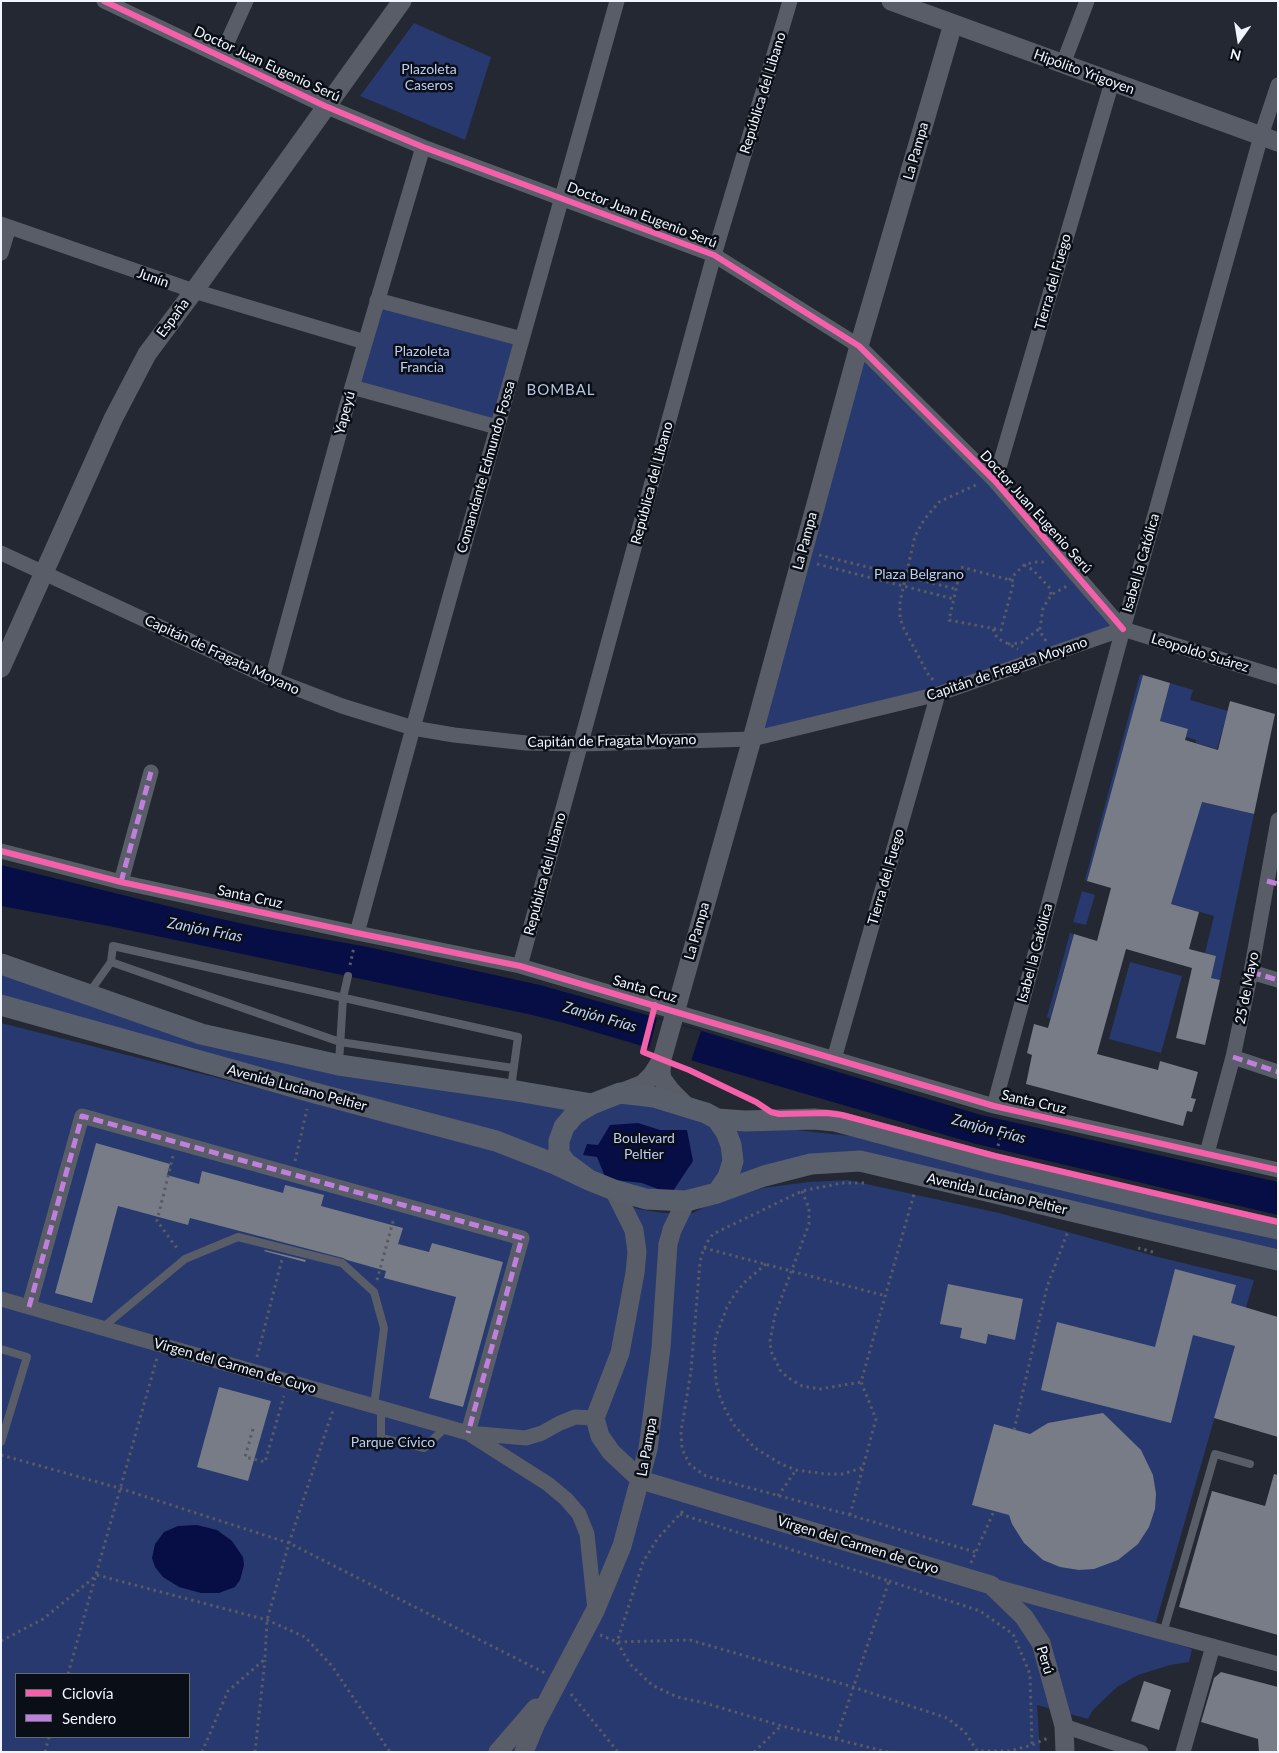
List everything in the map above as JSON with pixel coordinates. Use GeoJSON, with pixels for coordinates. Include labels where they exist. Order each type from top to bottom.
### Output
{"type":"FeatureCollection","features":[{"type":"Feature","properties":{"kind":"main road","name":"Avenida Luciano Peltier"},"geometry":{"type":"LineString","coordinates":[[1,964],[201,1034],[339,1065],[592,1104]]}},
{"type":"Feature","properties":{"kind":"main road","name":"Avenida Luciano Peltier"},"geometry":{"type":"LineString","coordinates":[[1,1005],[311,1092],[496,1141],[590,1180]]}},
{"type":"Feature","properties":{"kind":"main road"},"geometry":{"type":"LineString","coordinates":[[620,1093],[654,1097],[706,1113],[717,1119],[728,1138],[733,1161],[728,1177],[717,1193],[686,1201],[646,1199],[614,1190],[590,1180],[566,1163],[559,1154],[559,1141],[564,1127],[575,1114],[592,1104],[620,1093]]}},
{"type":"Feature","properties":{"kind":"main road","name":"Avenida Luciano Peltier"},"geometry":{"type":"LineString","coordinates":[[717,1119],[745,1121],[835,1120],[1002,1166],[1278,1229]]}},
{"type":"Feature","properties":{"kind":"main road","name":"Avenida Luciano Peltier"},"geometry":{"type":"LineString","coordinates":[[717,1193],[764,1176],[810,1164],[860,1161],[1278,1260]]}},
{"type":"Feature","properties":{"kind":"street","name":"Doctor Juan Eugenio Serú"},"geometry":{"type":"LineString","coordinates":[[104,1],[325,106],[423,147],[714,255],[859,346],[990,481],[1123,629]]}},
{"type":"Feature","properties":{"kind":"street"},"geometry":{"type":"LineString","coordinates":[[221,56],[246,1]]}},
{"type":"Feature","properties":{"kind":"street","name":"España"},"geometry":{"type":"LineString","coordinates":[[2,667],[113,419],[147,354],[402,1]]}},
{"type":"Feature","properties":{"kind":"street","name":"Comandante Edmundo Fossa"},"geometry":{"type":"LineString","coordinates":[[355,939],[617,1]]}},
{"type":"Feature","properties":{"kind":"street","name":"República del Libano"},"geometry":{"type":"LineString","coordinates":[[520,966],[714,255],[790,1]]}},
{"type":"Feature","properties":{"kind":"street","name":"Hipólito Yrigoyen"},"geometry":{"type":"LineString","coordinates":[[891,1],[1269,139]]}},
{"type":"Feature","properties":{"kind":"street"},"geometry":{"type":"LineString","coordinates":[[1063,64],[1087,1]]}},
{"type":"Feature","properties":{"kind":"street","name":"La Pampa"},"geometry":{"type":"LineString","coordinates":[[687,1107],[662,1079],[662,1056],[752,739],[859,346],[953,24]]}},
{"type":"Feature","properties":{"kind":"street","name":"Tierra del Fuego"},"geometry":{"type":"LineString","coordinates":[[990,481],[1112,82]]}},
{"type":"Feature","properties":{"kind":"street","name":"Isabel la Católica"},"geometry":{"type":"LineString","coordinates":[[994,1106],[1123,629],[1269,139],[1278,85]]}},
{"type":"Feature","properties":{"kind":"street","name":"Yapeyú"},"geometry":{"type":"LineString","coordinates":[[272,680],[365,342],[423,147]]}},
{"type":"Feature","properties":{"kind":"street"},"geometry":{"type":"LineString","coordinates":[[1,253],[5,225]]}},
{"type":"Feature","properties":{"kind":"street","name":"Junín"},"geometry":{"type":"LineString","coordinates":[[5,225],[194,291],[365,342]]}},
{"type":"Feature","properties":{"kind":"street"},"geometry":{"type":"LineString","coordinates":[[378,300],[522,339]]}},
{"type":"Feature","properties":{"kind":"street"},"geometry":{"type":"LineString","coordinates":[[352,388],[497,427]]}},
{"type":"Feature","properties":{"kind":"street","name":"Capitán de Fragata Moyano"},"geometry":{"type":"LineString","coordinates":[[1,553],[272,680],[342,706],[413,728],[454,735],[526,743],[581,744],[752,739],[937,689],[1123,629]]}},
{"type":"Feature","properties":{"kind":"street","name":"Leopoldo Suárez"},"geometry":{"type":"LineString","coordinates":[[1123,629],[1278,677]]}},
{"type":"Feature","properties":{"kind":"street","name":"Tierra del Fuego"},"geometry":{"type":"LineString","coordinates":[[834,1059],[937,689]]}},
{"type":"Feature","properties":{"kind":"street"},"geometry":{"type":"LineString","coordinates":[[121,882],[151,772]]}},
{"type":"Feature","properties":{"kind":"street","name":"25 de Mayo"},"geometry":{"type":"LineString","coordinates":[[1207,1153],[1233,1057],[1272,882],[1278,820]]}},
{"type":"Feature","properties":{"kind":"street","name":"Santa Cruz"},"geometry":{"type":"LineString","coordinates":[[1,851],[355,939],[520,966],[673,1016],[834,1059],[994,1106],[1278,1170]]}},
{"type":"Feature","properties":{"kind":"street"},"geometry":{"type":"LineString","coordinates":[[1251,972],[1278,980]]}},
{"type":"Feature","properties":{"kind":"street","name":"La Pampa"},"geometry":{"type":"LineString","coordinates":[[620,1093],[643,1084],[652,1075],[662,1056]]}},
{"type":"Feature","properties":{"kind":"street"},"geometry":{"type":"LineString","coordinates":[[1233,1057],[1278,1072]]}},
{"type":"Feature","properties":{"kind":"street"},"geometry":{"type":"LineString","coordinates":[[29,1307],[82,1116],[522,1238],[468,1433]]}},
{"type":"Feature","properties":{"kind":"street"},"geometry":{"type":"LineString","coordinates":[[595,1418],[620,1353],[635,1273],[634,1230],[614,1190]]}},
{"type":"Feature","properties":{"kind":"street","name":"La Pampa"},"geometry":{"type":"LineString","coordinates":[[524,1752],[536,1723],[596,1611],[622,1546],[648,1449],[661,1348],[668,1244],[672,1230],[686,1201]]}},
{"type":"Feature","properties":{"kind":"street","name":"Virgen del Carmen de Cuyo"},"geometry":{"type":"LineString","coordinates":[[1,1299],[468,1433],[526,1438],[542,1433],[560,1422],[576,1417],[595,1418],[600,1436],[612,1452],[641,1480],[966,1578],[1278,1664]]}},
{"type":"Feature","properties":{"kind":"street","name":"Virgen del Carmen de Cuyo"},"geometry":{"type":"LineString","coordinates":[[468,1433],[548,1484],[579,1514],[587,1534],[596,1611]]}},
{"type":"Feature","properties":{"kind":"street","name":"Perú"},"geometry":{"type":"LineString","coordinates":[[991,1585],[1024,1616],[1041,1643],[1064,1729],[1065,1752]]}},
{"type":"Feature","properties":{"kind":"street"},"geometry":{"type":"LineString","coordinates":[[1183,1752],[1213,1646]]}},
{"type":"Feature","properties":{"kind":"street","name":"La Pampa"},"geometry":{"type":"LineString","coordinates":[[498,1752],[559,1680]]}},
{"type":"Feature","properties":{"kind":"street"},"geometry":{"type":"LineString","coordinates":[[1064,1729],[1141,1752]]}},
{"type":"Feature","properties":{"kind":"lane"},"geometry":{"type":"LineString","coordinates":[[88,995],[111,962],[113,946],[518,1037],[511,1090]]}},
{"type":"Feature","properties":{"kind":"lane"},"geometry":{"type":"LineString","coordinates":[[111,962],[340,1042],[513,1068]]}},
{"type":"Feature","properties":{"kind":"lane"},"geometry":{"type":"LineString","coordinates":[[339,1065],[343,998],[348,976]]}},
{"type":"Feature","properties":{"kind":"lane"},"geometry":{"type":"LineString","coordinates":[[102,1328],[185,1259],[238,1237],[342,1263],[374,1292],[384,1328],[377,1407],[381,1438],[424,1448],[446,1426]]}},
{"type":"Feature","properties":{"kind":"lane"},"geometry":{"type":"LineString","coordinates":[[1,1350],[27,1357],[1,1442]]}},
{"type":"Feature","properties":{"kind":"lane"},"geometry":{"type":"LineString","coordinates":[[1163,1633],[1215,1454],[1250,1464]]}},
{"type":"Feature","properties":{"kind":"path"},"geometry":{"type":"LineString","coordinates":[[937,689],[918,657],[900,618],[903,586],[916,536],[924,520],[940,502],[990,481]]}},
{"type":"Feature","properties":{"kind":"path"},"geometry":{"type":"LineString","coordinates":[[810,552],[956,590]]}},
{"type":"Feature","properties":{"kind":"path"},"geometry":{"type":"LineString","coordinates":[[1009,580],[1024,565],[1034,562],[1054,562]]}},
{"type":"Feature","properties":{"kind":"path"},"geometry":{"type":"LineString","coordinates":[[850,572],[852,563]]}},
{"type":"Feature","properties":{"kind":"path"},"geometry":{"type":"LineString","coordinates":[[816,564],[954,599]]}},
{"type":"Feature","properties":{"kind":"path"},"geometry":{"type":"LineString","coordinates":[[1024,565],[1033,570],[1049,587],[1051,595]]}},
{"type":"Feature","properties":{"kind":"path"},"geometry":{"type":"LineString","coordinates":[[961,568],[1014,581],[1001,630],[949,620],[956,590],[961,568]]}},
{"type":"Feature","properties":{"kind":"path"},"geometry":{"type":"LineString","coordinates":[[1050,645],[1040,629],[1043,608],[1051,595],[1073,584]]}},
{"type":"Feature","properties":{"kind":"path"},"geometry":{"type":"LineString","coordinates":[[993,628],[997,638],[1006,644],[1024,651]]}},
{"type":"Feature","properties":{"kind":"path"},"geometry":{"type":"LineString","coordinates":[[1006,644],[1021,643],[1040,629]]}},
{"type":"Feature","properties":{"kind":"path"},"geometry":{"type":"LineString","coordinates":[[348,976],[355,939]]}},
{"type":"Feature","properties":{"kind":"path"},"geometry":{"type":"LineString","coordinates":[[292,1174],[311,1092]]}},
{"type":"Feature","properties":{"kind":"path"},"geometry":{"type":"LineString","coordinates":[[997,1150],[1005,1121]]}},
{"type":"Feature","properties":{"kind":"path"},"geometry":{"type":"LineString","coordinates":[[177,1142],[157,1221],[185,1259]]}},
{"type":"Feature","properties":{"kind":"path"},"geometry":{"type":"LineString","coordinates":[[872,1184],[841,1182],[802,1191],[713,1234],[704,1248],[700,1262],[691,1370],[680,1441],[684,1457],[690,1465],[706,1476],[850,1515],[975,1552]]}},
{"type":"Feature","properties":{"kind":"path"},"geometry":{"type":"LineString","coordinates":[[802,1191],[810,1208],[809,1224],[775,1315],[770,1340],[771,1351],[780,1370],[794,1382],[811,1388],[829,1388],[861,1382]]}},
{"type":"Feature","properties":{"kind":"path"},"geometry":{"type":"LineString","coordinates":[[850,1515],[876,1419],[861,1382],[914,1194],[906,1192]]}},
{"type":"Feature","properties":{"kind":"path"},"geometry":{"type":"LineString","coordinates":[[374,1292],[398,1203]]}},
{"type":"Feature","properties":{"kind":"path"},"geometry":{"type":"LineString","coordinates":[[1014,1430],[1047,1287],[1068,1231]]}},
{"type":"Feature","properties":{"kind":"path"},"geometry":{"type":"LineString","coordinates":[[704,1248],[886,1296]]}},
{"type":"Feature","properties":{"kind":"path"},"geometry":{"type":"LineString","coordinates":[[253,1371],[285,1249]]}},
{"type":"Feature","properties":{"kind":"path"},"geometry":{"type":"LineString","coordinates":[[766,1264],[745,1282],[735,1294],[724,1314],[716,1336],[714,1351],[716,1382],[726,1411],[744,1437],[767,1457],[796,1470],[842,1474],[863,1468]]}},
{"type":"Feature","properties":{"kind":"path"},"geometry":{"type":"LineString","coordinates":[[68,1673],[97,1575],[119,1488],[161,1345]]}},
{"type":"Feature","properties":{"kind":"path"},"geometry":{"type":"LineString","coordinates":[[255,1752],[265,1660],[267,1620],[289,1543],[337,1396]]}},
{"type":"Feature","properties":{"kind":"path"},"geometry":{"type":"LineString","coordinates":[[253,1429],[245,1457],[266,1462],[282,1405]]}},
{"type":"Feature","properties":{"kind":"path"},"geometry":{"type":"LineString","coordinates":[[1,1455],[119,1488],[289,1543],[559,1680],[618,1752]]}},
{"type":"Feature","properties":{"kind":"path"},"geometry":{"type":"LineString","coordinates":[[778,1496],[796,1470]]}},
{"type":"Feature","properties":{"kind":"path"},"geometry":{"type":"LineString","coordinates":[[706,1476],[700,1498],[680,1514],[658,1538],[643,1562],[617,1642],[630,1664],[652,1685],[676,1697],[888,1752]]}},
{"type":"Feature","properties":{"kind":"path"},"geometry":{"type":"LineString","coordinates":[[966,1578],[975,1552],[994,1511]]}},
{"type":"Feature","properties":{"kind":"path"},"geometry":{"type":"LineString","coordinates":[[680,1514],[980,1611],[1012,1634],[1030,1674],[1032,1745]]}},
{"type":"Feature","properties":{"kind":"path"},"geometry":{"type":"LineString","coordinates":[[97,1575],[267,1620],[306,1637],[332,1666],[390,1752]]}},
{"type":"Feature","properties":{"kind":"path"},"geometry":{"type":"LineString","coordinates":[[1,1641],[43,1619],[97,1575]]}},
{"type":"Feature","properties":{"kind":"path"},"geometry":{"type":"LineString","coordinates":[[836,1739],[889,1581]]}},
{"type":"Feature","properties":{"kind":"path"},"geometry":{"type":"LineString","coordinates":[[617,1642],[690,1640],[854,1687],[947,1718],[966,1732],[977,1751],[1010,1751],[1032,1745],[1064,1729]]}},
{"type":"Feature","properties":{"kind":"path"},"geometry":{"type":"LineString","coordinates":[[202,1752],[228,1691],[265,1660]]}},
{"type":"Feature","properties":{"kind":"path"},"geometry":{"type":"LineString","coordinates":[[754,1752],[782,1726]]}},
{"type":"Feature","properties":{"kind":"path"},"geometry":{"type":"LineString","coordinates":[[45,1752],[49,1738]]}},
{"type":"Feature","properties":{"kind":"green space","name":"Plazoleta Caseros"},"geometry":{"type":"Polygon","coordinates":[[[414,23],[491,57],[465,140],[360,96],[414,23]]]}},
{"type":"Feature","properties":{"kind":"green space","name":"Plazoleta Francia"},"geometry":{"type":"Polygon","coordinates":[[[377,300],[522,339],[497,427],[352,387],[377,300]]]}},
{"type":"Feature","properties":{"kind":"green space","name":"Plaza Belgrano"},"geometry":{"type":"Polygon","coordinates":[[[860,353],[989,480],[1116,627],[937,690],[757,733],[860,353]]]}},
{"type":"Feature","properties":{"kind":"green space"},"geometry":{"type":"Polygon","coordinates":[[[1140,674],[1143,675],[1087,881],[1085,880],[1140,674]]]}},
{"type":"Feature","properties":{"kind":"green space"},"geometry":{"type":"Polygon","coordinates":[[[1170,683],[1193,690],[1190,700],[1228,711],[1217,749],[1196,743],[1196,740],[1186,737],[1160,721],[1170,683]]]}},
{"type":"Feature","properties":{"kind":"green space"},"geometry":{"type":"Polygon","coordinates":[[[1201,802],[1254,814],[1220,980],[1211,978],[1216,956],[1205,953],[1214,916],[1171,904],[1201,802]]]}},
{"type":"Feature","properties":{"kind":"green space"},"geometry":{"type":"Polygon","coordinates":[[[1082,891],[1095,895],[1086,925],[1073,922],[1082,891]]]}},
{"type":"Feature","properties":{"kind":"green space"},"geometry":{"type":"Polygon","coordinates":[[[1070,933],[1074,934],[1050,1019],[1047,1017],[1070,933]]]}},
{"type":"Feature","properties":{"kind":"green space"},"geometry":{"type":"Polygon","coordinates":[[[1130,962],[1182,976],[1161,1053],[1109,1039],[1130,962]]]}},
{"type":"Feature","properties":{"kind":"green space","name":"Boulevard Peltier"},"geometry":{"type":"Polygon","coordinates":[[[1,966],[311,1068],[620,1096],[715,1121],[850,1136],[1278,1233],[1278,1257],[860,1157],[708,1191],[647,1196],[1,999],[1,966]]]}},
{"type":"Feature","properties":{"kind":"green space","name":"Parque Cívico"},"geometry":{"type":"Polygon","coordinates":[[[1,1023],[490,1147],[638,1209],[663,1213],[693,1213],[712,1203],[763,1188],[808,1182],[848,1180],[999,1213],[1158,1257],[1254,1280],[1152,1636],[1192,1649],[1189,1662],[1170,1665],[1138,1675],[1117,1687],[1093,1710],[1088,1719],[1037,1705],[1040,1752],[1,1752],[1,1023]]]}},
{"type":"Feature","properties":{"kind":"water","name":"Zanjón Frías"},"geometry":{"type":"Polygon","coordinates":[[[1,865],[208,916],[262,928],[368,947],[540,985],[672,1022],[981,1115],[1278,1182],[1278,1215],[976,1144],[528,1014],[109,926],[1,906],[1,865]]]}},
{"type":"Feature","properties":{"kind":"water"},"geometry":{"type":"Polygon","coordinates":[[[638,1123],[660,1130],[687,1130],[693,1161],[671,1194],[642,1183],[606,1179],[597,1157],[583,1155],[587,1144],[598,1145],[610,1125],[638,1123]]]}},
{"type":"Feature","properties":{"kind":"water"},"geometry":{"type":"Polygon","coordinates":[[[197,1525],[217,1530],[232,1541],[243,1557],[244,1565],[240,1580],[235,1587],[219,1593],[201,1593],[179,1587],[163,1577],[155,1567],[152,1558],[155,1544],[164,1532],[178,1526],[197,1525]]]}},
{"type":"Feature","properties":{"kind":"pier"},"geometry":{"type":"Polygon","coordinates":[[[657,1018],[701,1031],[691,1061],[649,1049],[657,1018]]]}},
{"type":"Feature","properties":{"kind":"building"},"geometry":{"type":"Polygon","coordinates":[[[1143,675],[1170,683],[1160,721],[1188,729],[1185,740],[1218,750],[1230,701],[1275,714],[1254,814],[1202,802],[1171,904],[1199,912],[1189,949],[1216,956],[1211,978],[1220,980],[1205,1045],[1176,1038],[1192,968],[1126,949],[1097,1054],[1158,1070],[1160,1061],[1198,1072],[1191,1098],[1196,1099],[1192,1112],[1187,1111],[1183,1126],[1026,1084],[1032,1055],[1027,1053],[1034,1024],[1048,1028],[1074,934],[1097,941],[1111,888],[1087,881],[1143,675]]]}},
{"type":"Feature","properties":{"kind":"building"},"geometry":{"type":"Polygon","coordinates":[[[96,1143],[170,1164],[167,1175],[199,1184],[202,1171],[283,1193],[285,1185],[324,1195],[321,1206],[403,1228],[398,1244],[429,1252],[432,1243],[503,1262],[463,1407],[429,1398],[456,1297],[384,1278],[386,1271],[343,1258],[190,1218],[188,1225],[118,1206],[92,1303],[55,1293],[96,1143]]]}},
{"type":"Feature","properties":{"kind":"building"},"geometry":{"type":"Polygon","coordinates":[[[265,1250],[306,1260],[305,1262],[265,1250]]]}},
{"type":"Feature","properties":{"kind":"building"},"geometry":{"type":"Polygon","coordinates":[[[1175,1269],[1236,1285],[1231,1303],[1278,1317],[1278,1437],[1214,1418],[1235,1346],[1193,1335],[1171,1423],[1041,1390],[1057,1322],[1155,1347],[1175,1269]]]}},
{"type":"Feature","properties":{"kind":"building"},"geometry":{"type":"Polygon","coordinates":[[[948,1284],[1023,1299],[1015,1340],[988,1334],[986,1344],[960,1338],[962,1328],[940,1324],[948,1284]]]}},
{"type":"Feature","properties":{"kind":"building"},"geometry":{"type":"Polygon","coordinates":[[[219,1387],[271,1401],[248,1481],[197,1467],[219,1387]]]}},
{"type":"Feature","properties":{"kind":"building"},"geometry":{"type":"Polygon","coordinates":[[[1103,1413],[1141,1450],[1153,1475],[1156,1494],[1155,1509],[1149,1527],[1138,1544],[1118,1560],[1094,1569],[1079,1570],[1060,1567],[1043,1560],[1024,1543],[1012,1524],[1009,1515],[972,1505],[994,1424],[1030,1434],[1048,1423],[1103,1413]]]}},
{"type":"Feature","properties":{"kind":"building"},"geometry":{"type":"Polygon","coordinates":[[[1274,1474],[1278,1475],[1278,1635],[1179,1607],[1212,1491],[1265,1506],[1274,1474]]]}},
{"type":"Feature","properties":{"kind":"building"},"geometry":{"type":"Polygon","coordinates":[[[1221,1672],[1278,1687],[1278,1752],[1259,1752],[1258,1739],[1201,1722],[1214,1678],[1221,1672]]]}},
{"type":"Feature","properties":{"kind":"building"},"geometry":{"type":"Polygon","coordinates":[[[1144,1681],[1171,1690],[1159,1730],[1131,1721],[1144,1681]]]}},
{"type":"Feature","properties":{"kind":"marked path"},"geometry":{"type":"LineString","coordinates":[[121,882],[151,772]]}},
{"type":"Feature","properties":{"kind":"marked path"},"geometry":{"type":"LineString","coordinates":[[1267,881],[1278,884]]}},
{"type":"Feature","properties":{"kind":"marked path"},"geometry":{"type":"LineString","coordinates":[[1251,972],[1278,980]]}},
{"type":"Feature","properties":{"kind":"marked path"},"geometry":{"type":"LineString","coordinates":[[1233,1057],[1278,1072]]}},
{"type":"Feature","properties":{"kind":"marked path"},"geometry":{"type":"LineString","coordinates":[[29,1307],[82,1116],[522,1238],[468,1433]]}},
{"type":"Feature","properties":{"kind":"cycle path"},"geometry":{"type":"LineString","coordinates":[[104,1],[325,106],[423,147],[714,255],[859,346],[995,481],[1123,629]]}},
{"type":"Feature","properties":{"kind":"cycle path"},"geometry":{"type":"LineString","coordinates":[[1,851],[121,882],[520,966],[994,1106],[1278,1170]]}},
{"type":"Feature","properties":{"kind":"cycle path"},"geometry":{"type":"LineString","coordinates":[[655,1005],[643,1052],[689,1070],[756,1102],[771,1112],[779,1114],[827,1113],[842,1115],[995,1156],[1278,1222]]}},
{"type":"Feature","properties":{"kind":"district","name":"BOMBAL"},"geometry":{"type":"Point","coordinates":[561,390]}}]}
